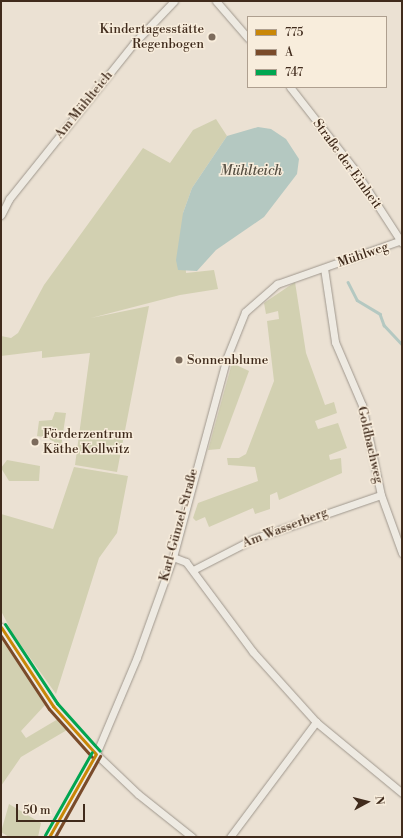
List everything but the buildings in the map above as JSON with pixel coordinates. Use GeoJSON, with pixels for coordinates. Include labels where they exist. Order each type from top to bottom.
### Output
{"type":"FeatureCollection","features":[{"type":"Feature","properties":{"kind":"street","name":"Am Mühlteich"},"geometry":{"type":"LineString","coordinates":[[1,215],[9,199],[134,43],[174,1]]}},
{"type":"Feature","properties":{"kind":"street"},"geometry":{"type":"LineString","coordinates":[[216,1],[247,37]]}},
{"type":"Feature","properties":{"kind":"street","name":"Straße der Einheit"},"geometry":{"type":"LineString","coordinates":[[291,88],[354,169],[402,242]]}},
{"type":"Feature","properties":{"kind":"street","name":"Mühlweg"},"geometry":{"type":"LineString","coordinates":[[324,268],[402,242]]}},
{"type":"Feature","properties":{"kind":"street","name":"Goldbachweg"},"geometry":{"type":"LineString","coordinates":[[324,268],[335,342],[362,405],[381,495],[402,553]]}},
{"type":"Feature","properties":{"kind":"street","name":"Karl-Günzel-Straße"},"geometry":{"type":"LineString","coordinates":[[49,837],[96,754],[174,557],[200,451],[239,324],[254,303],[277,284],[324,268]]}},
{"type":"Feature","properties":{"kind":"street","name":"Am Wasserberg"},"geometry":{"type":"LineString","coordinates":[[193,570],[253,539],[381,495]]}},
{"type":"Feature","properties":{"kind":"street"},"geometry":{"type":"LineString","coordinates":[[174,557],[186,562],[193,570],[253,652],[316,722],[402,793]]}},
{"type":"Feature","properties":{"kind":"street"},"geometry":{"type":"LineString","coordinates":[[1,627],[54,706],[96,754],[138,794],[192,837]]}},
{"type":"Feature","properties":{"kind":"street"},"geometry":{"type":"LineString","coordinates":[[230,837],[316,722]]}},
{"type":"Feature","properties":{"kind":"shaded area"},"geometry":{"type":"Polygon","coordinates":[[[216,119],[227,136],[192,188],[183,213],[186,273],[214,270],[218,289],[180,295],[91,318],[149,306],[117,472],[75,465],[90,353],[42,358],[42,351],[1,356],[1,336],[11,338],[18,333],[44,285],[143,148],[170,163],[193,130],[216,119]]]}},
{"type":"Feature","properties":{"kind":"shaded area"},"geometry":{"type":"Polygon","coordinates":[[[295,282],[306,353],[325,405],[334,402],[337,413],[315,421],[318,429],[338,423],[347,448],[329,455],[330,460],[341,458],[342,473],[279,500],[277,492],[270,495],[270,509],[255,514],[253,508],[209,527],[205,517],[196,521],[193,518],[198,503],[258,481],[255,467],[228,465],[227,458],[239,458],[246,454],[274,381],[267,321],[279,319],[278,311],[266,314],[264,303],[295,282]]]}},
{"type":"Feature","properties":{"kind":"shaded area"},"geometry":{"type":"Polygon","coordinates":[[[232,363],[249,371],[220,449],[208,450],[232,363]]]}},
{"type":"Feature","properties":{"kind":"shaded area"},"geometry":{"type":"Polygon","coordinates":[[[55,412],[66,413],[61,447],[48,438],[37,436],[39,421],[52,420],[55,412]]]}},
{"type":"Feature","properties":{"kind":"shaded area"},"geometry":{"type":"Polygon","coordinates":[[[7,460],[40,466],[39,481],[9,481],[1,468],[7,460]]]}},
{"type":"Feature","properties":{"kind":"shaded area"},"geometry":{"type":"Polygon","coordinates":[[[74,467],[128,476],[117,533],[99,558],[56,694],[13,634],[1,611],[1,514],[53,529],[74,467]]]}},
{"type":"Feature","properties":{"kind":"shaded area"},"geometry":{"type":"Polygon","coordinates":[[[1,639],[46,704],[21,731],[26,738],[58,719],[67,730],[21,757],[1,786],[1,639]]]}},
{"type":"Feature","properties":{"kind":"shaded area"},"geometry":{"type":"Polygon","coordinates":[[[9,804],[41,823],[38,837],[9,837],[1,832],[9,804]]]}},
{"type":"Feature","properties":{"kind":"water","name":"Mühlteich"},"geometry":{"type":"Polygon","coordinates":[[[258,127],[271,129],[286,139],[299,159],[297,174],[264,217],[216,250],[197,271],[178,270],[176,260],[183,213],[192,188],[227,136],[258,127]]]}},
{"type":"Feature","properties":{"kind":"waterway"},"geometry":{"type":"LineString","coordinates":[[348,282],[357,300],[380,314],[384,325],[402,344]]}},
{"type":"Feature","properties":{"kind":"transit line","name":"747"},"geometry":{"type":"LineString","coordinates":[[5,624],[57,703],[100,751]]}},
{"type":"Feature","properties":{"kind":"transit line","name":"775"},"geometry":{"type":"LineString","coordinates":[[1,627],[53,706],[96,754]]}},
{"type":"Feature","properties":{"kind":"transit line","name":"A"},"geometry":{"type":"LineString","coordinates":[[1,636],[49,709],[92,757]]}},
{"type":"Feature","properties":{"kind":"transit line","name":"747"},"geometry":{"type":"LineString","coordinates":[[45,835],[92,752]]}},
{"type":"Feature","properties":{"kind":"transit line","name":"775"},"geometry":{"type":"LineString","coordinates":[[49,837],[96,754]]}},
{"type":"Feature","properties":{"kind":"transit line","name":"A"},"geometry":{"type":"LineString","coordinates":[[55,837],[100,756]]}},
{"type":"Feature","properties":{"kind":"place","name":"Kindertagesstätte Regenbogen"},"geometry":{"type":"Point","coordinates":[212,37]}},
{"type":"Feature","properties":{"kind":"place","name":"Sonnenblume"},"geometry":{"type":"Point","coordinates":[179,360]}},
{"type":"Feature","properties":{"kind":"place","name":"Förderzentrum Käthe Kollwitz"},"geometry":{"type":"Point","coordinates":[35,442]}}]}
